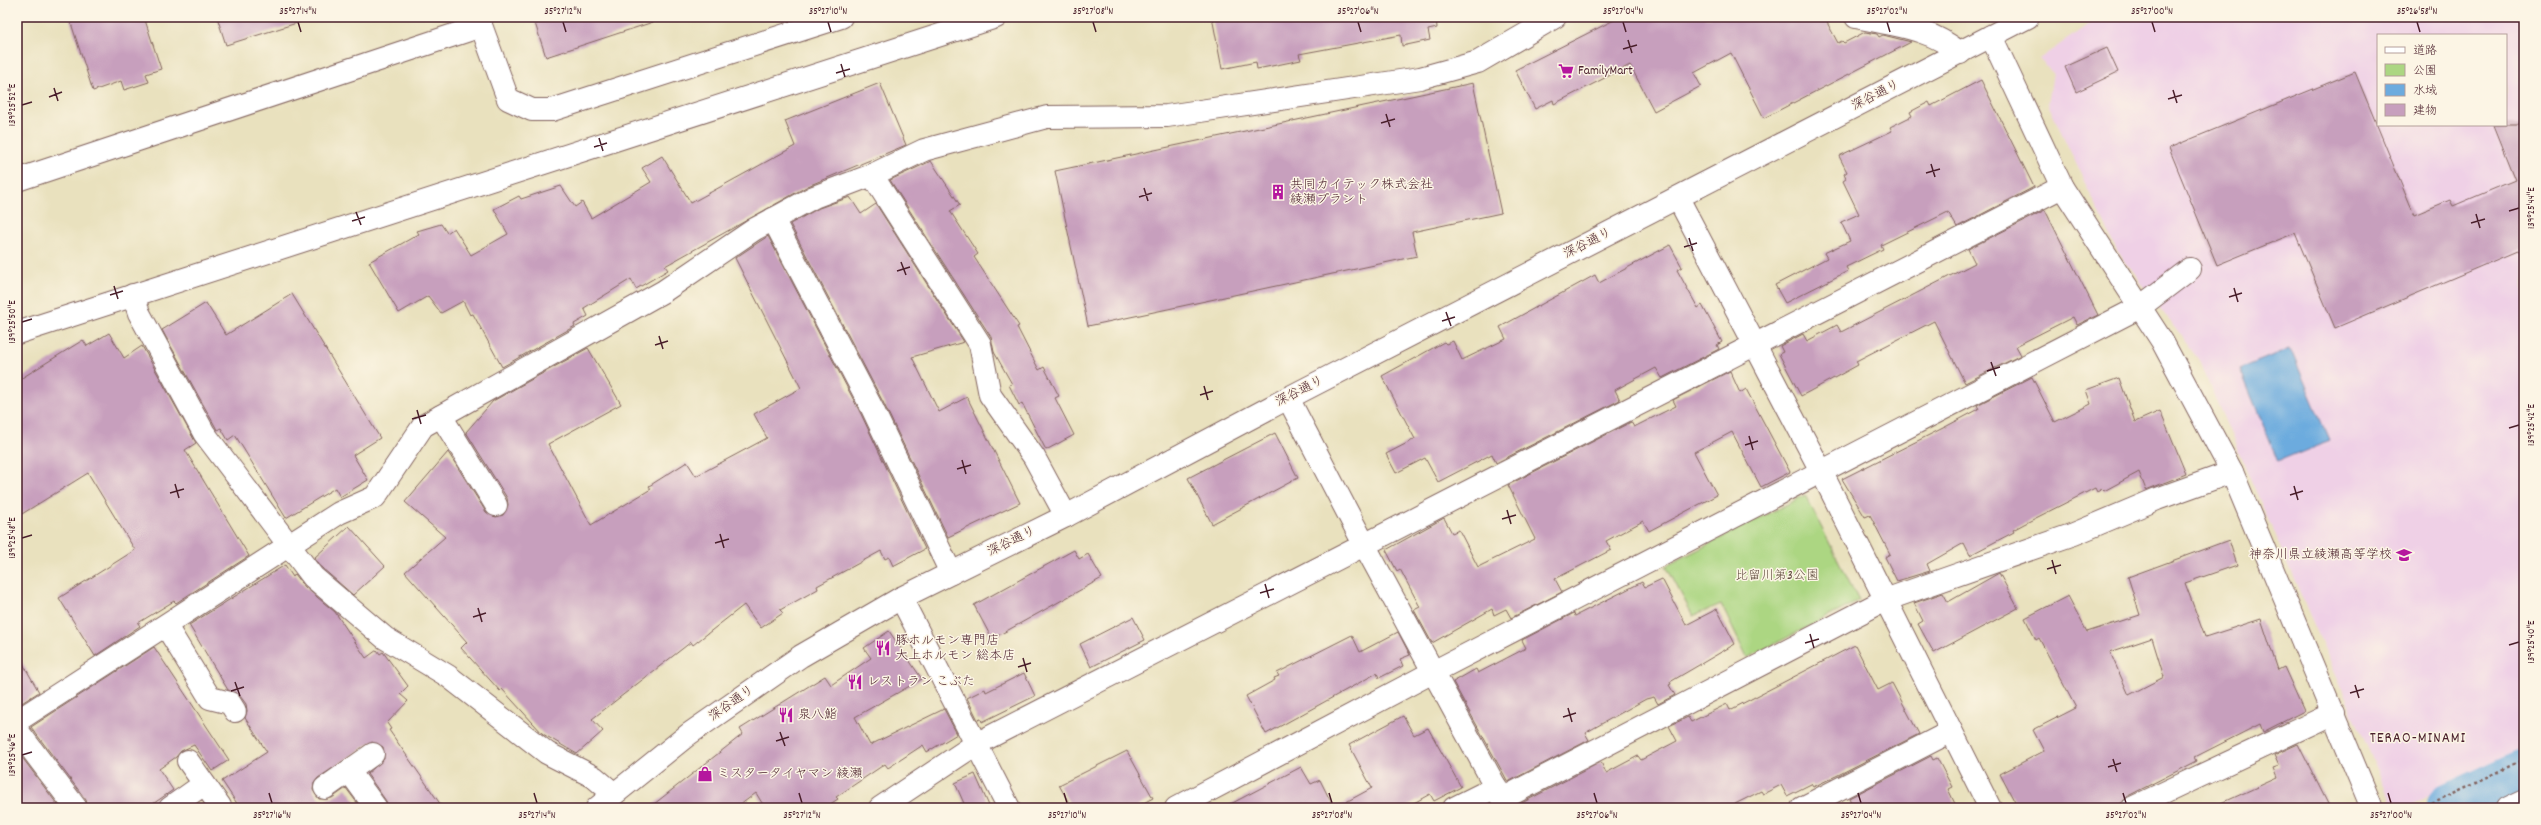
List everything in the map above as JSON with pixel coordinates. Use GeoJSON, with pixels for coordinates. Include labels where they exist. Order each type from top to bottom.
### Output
{"type":"FeatureCollection","features":[{"type":"Feature","properties":{"kind":"street"},"geometry":{"type":"LineString","coordinates":[[17,180],[479,22],[508,99],[532,110],[552,110],[841,17]]}},
{"type":"Feature","properties":{"kind":"street"},"geometry":{"type":"LineString","coordinates":[[17,333],[996,17]]}},
{"type":"Feature","properties":{"kind":"street"},"geometry":{"type":"LineString","coordinates":[[17,721],[289,547],[339,513],[375,497],[423,426],[664,291],[773,219],[814,197],[872,174],[924,150],[1047,117],[1167,116],[1420,78],[1478,62],[1555,17]]}},
{"type":"Feature","properties":{"kind":"street"},"geometry":{"type":"LineString","coordinates":[[1856,17],[1930,33],[1945,40],[1960,53]]}},
{"type":"Feature","properties":{"kind":"street","name":"深谷通り"},"geometry":{"type":"LineString","coordinates":[[597,808],[689,734],[795,660],[901,598],[1066,516],[1288,398],[2028,17]]}},
{"type":"Feature","properties":{"kind":"street"},"geometry":{"type":"LineString","coordinates":[[1991,36],[2062,187],[2179,370],[2232,472],[2334,713],[2372,808]]}},
{"type":"Feature","properties":{"kind":"street"},"geometry":{"type":"LineString","coordinates":[[872,174],[980,344],[990,395],[1034,457],[1066,516]]}},
{"type":"Feature","properties":{"kind":"street"},"geometry":{"type":"LineString","coordinates":[[880,808],[976,744],[1365,546],[2062,187]]}},
{"type":"Feature","properties":{"kind":"street"},"geometry":{"type":"LineString","coordinates":[[1678,198],[1821,471],[1950,732],[1990,808]]}},
{"type":"Feature","properties":{"kind":"street"},"geometry":{"type":"LineString","coordinates":[[773,219],[872,408],[951,573]]}},
{"type":"Feature","properties":{"kind":"street"},"geometry":{"type":"LineString","coordinates":[[1176,808],[1433,672],[2140,307],[2190,269]]}},
{"type":"Feature","properties":{"kind":"street"},"geometry":{"type":"LineString","coordinates":[[133,295],[139,313],[204,434],[313,577],[385,638],[448,676],[547,753],[594,777],[614,794]]}},
{"type":"Feature","properties":{"kind":"street"},"geometry":{"type":"LineString","coordinates":[[1288,398],[1365,546],[1502,798]]}},
{"type":"Feature","properties":{"kind":"street"},"geometry":{"type":"LineString","coordinates":[[441,416],[496,505]]}},
{"type":"Feature","properties":{"kind":"street"},"geometry":{"type":"LineString","coordinates":[[1454,808],[1502,798],[1885,600],[2074,534],[2157,499],[2232,472]]}},
{"type":"Feature","properties":{"kind":"street"},"geometry":{"type":"LineString","coordinates":[[901,598],[1009,808]]}},
{"type":"Feature","properties":{"kind":"street"},"geometry":{"type":"LineString","coordinates":[[166,626],[210,698],[230,703],[235,712]]}},
{"type":"Feature","properties":{"kind":"street"},"geometry":{"type":"LineString","coordinates":[[2132,808],[2334,713]]}},
{"type":"Feature","properties":{"kind":"street"},"geometry":{"type":"LineString","coordinates":[[17,730],[76,808]]}},
{"type":"Feature","properties":{"kind":"street"},"geometry":{"type":"LineString","coordinates":[[1802,808],[1950,732]]}},
{"type":"Feature","properties":{"kind":"street"},"geometry":{"type":"LineString","coordinates":[[325,788],[373,754]]}},
{"type":"Feature","properties":{"kind":"street"},"geometry":{"type":"LineString","coordinates":[[188,761],[220,806]]}},
{"type":"Feature","properties":{"kind":"street"},"geometry":{"type":"LineString","coordinates":[[350,771],[376,808]]}},
{"type":"Feature","properties":{"kind":"street"},"geometry":{"type":"LineString","coordinates":[[170,808],[204,784]]}},
{"type":"Feature","properties":{"kind":"street"},"geometry":{"type":"LineString","coordinates":[[2507,808],[2524,800]]}},
{"type":"Feature","properties":{"kind":"path"},"geometry":{"type":"LineString","coordinates":[[2421,808],[2524,760]]}},
{"type":"Feature","properties":{"kind":"shaded area","name":"神奈川県立綾瀬高等学校"},"geometry":{"type":"Polygon","coordinates":[[[2099,17],[2524,17],[2524,751],[2401,808],[2394,808],[2198,359],[2118,252],[2048,104],[2053,73],[2039,59],[2099,17]]]}},
{"type":"Feature","properties":{"kind":"green space","name":"比留川第3公園"},"geometry":{"type":"Polygon","coordinates":[[[1805,495],[1859,601],[1747,658],[1721,604],[1693,616],[1666,566],[1805,495]]]}},
{"type":"Feature","properties":{"kind":"water"},"geometry":{"type":"Polygon","coordinates":[[[2290,348],[2329,440],[2278,461],[2240,369],[2290,348]]]}},
{"type":"Feature","properties":{"kind":"building"},"geometry":{"type":"Polygon","coordinates":[[[69,17],[144,17],[161,69],[146,74],[149,82],[124,90],[121,81],[93,91],[69,17]]]}},
{"type":"Feature","properties":{"kind":"building"},"geometry":{"type":"Polygon","coordinates":[[[217,17],[299,17],[300,22],[226,45],[217,17]]]}},
{"type":"Feature","properties":{"kind":"building"},"geometry":{"type":"Polygon","coordinates":[[[533,17],[655,17],[656,21],[546,57],[533,17]]]}},
{"type":"Feature","properties":{"kind":"building"},"geometry":{"type":"Polygon","coordinates":[[[1212,17],[1436,17],[1437,28],[1428,30],[1430,40],[1402,46],[1401,35],[1299,54],[1301,60],[1257,69],[1256,62],[1222,69],[1212,17]]]}},
{"type":"Feature","properties":{"kind":"building"},"geometry":{"type":"Polygon","coordinates":[[[1620,17],[1824,17],[1838,43],[1842,41],[1844,43],[1865,32],[1877,34],[1879,37],[1883,35],[1911,42],[1764,118],[1731,53],[1694,73],[1701,86],[1654,111],[1630,65],[1554,104],[1553,100],[1535,109],[1515,70],[1620,17]]]}},
{"type":"Feature","properties":{"kind":"building"},"geometry":{"type":"Polygon","coordinates":[[[2107,48],[2118,72],[2076,92],[2065,67],[2107,48]]]}},
{"type":"Feature","properties":{"kind":"building"},"geometry":{"type":"Polygon","coordinates":[[[2355,72],[2414,215],[2450,200],[2453,206],[2515,180],[2493,126],[2524,125],[2524,248],[2335,328],[2295,233],[2217,265],[2169,148],[2355,72]]]}},
{"type":"Feature","properties":{"kind":"building"},"geometry":{"type":"Polygon","coordinates":[[[1981,80],[2034,187],[1957,227],[1948,212],[1881,245],[1883,249],[1846,267],[1848,271],[1785,303],[1775,285],[1827,258],[1824,253],[1850,241],[1841,222],[1859,214],[1843,181],[1846,179],[1844,174],[1847,172],[1839,156],[1892,131],[1890,127],[1912,116],[1910,112],[1929,102],[1931,106],[1981,80]]]}},
{"type":"Feature","properties":{"kind":"building"},"geometry":{"type":"Polygon","coordinates":[[[880,83],[906,145],[808,186],[665,266],[668,270],[636,289],[631,279],[584,308],[588,316],[574,324],[575,326],[502,367],[473,314],[470,315],[463,301],[441,313],[428,296],[399,313],[369,262],[419,234],[417,231],[441,224],[447,233],[454,228],[471,255],[508,234],[494,209],[519,196],[521,199],[561,186],[575,207],[582,202],[591,218],[651,182],[642,168],[662,156],[691,203],[795,146],[785,121],[880,83]]]}},
{"type":"Feature","properties":{"kind":"building","name":"共同カイテック株式会社 綾瀬プラント"},"geometry":{"type":"Polygon","coordinates":[[[1473,83],[1501,213],[1412,232],[1417,256],[1088,326],[1055,171],[1473,83]]]}},
{"type":"Feature","properties":{"kind":"building"},"geometry":{"type":"Polygon","coordinates":[[[931,161],[960,205],[950,211],[978,254],[974,257],[1019,326],[1017,327],[1039,370],[1044,367],[1059,396],[1055,398],[1074,435],[1046,450],[1022,403],[1019,405],[1009,385],[1012,384],[994,352],[991,337],[890,180],[931,161]]]}},
{"type":"Feature","properties":{"kind":"building"},"geometry":{"type":"Polygon","coordinates":[[[850,197],[861,214],[876,204],[964,342],[912,357],[939,412],[967,397],[1020,503],[948,537],[883,402],[790,224],[819,208],[850,197]]]}},
{"type":"Feature","properties":{"kind":"building"},"geometry":{"type":"Polygon","coordinates":[[[2045,210],[2098,315],[2077,325],[2073,317],[2016,346],[2021,355],[1965,383],[1934,321],[1856,361],[1858,365],[1801,396],[1779,354],[1783,352],[1780,346],[1803,334],[1807,341],[1837,325],[1841,332],[1919,292],[1975,263],[1968,249],[2045,210]]]}},
{"type":"Feature","properties":{"kind":"building"},"geometry":{"type":"Polygon","coordinates":[[[768,236],[861,414],[925,549],[893,566],[889,557],[885,559],[881,551],[817,586],[818,589],[780,610],[783,613],[761,628],[744,605],[693,645],[691,642],[592,719],[603,731],[577,754],[543,734],[502,689],[500,691],[461,648],[467,642],[405,572],[445,537],[405,502],[448,452],[486,512],[496,517],[503,515],[508,505],[507,498],[466,432],[493,401],[588,348],[621,404],[548,444],[591,525],[651,489],[649,486],[687,462],[696,476],[767,438],[754,414],[801,388],[735,258],[768,236]]]}},
{"type":"Feature","properties":{"kind":"building"},"geometry":{"type":"Polygon","coordinates":[[[1670,245],[1682,267],[1677,270],[1698,308],[1702,305],[1722,342],[1717,345],[1719,349],[1662,378],[1656,368],[1615,390],[1620,400],[1496,463],[1492,454],[1438,482],[1425,458],[1396,473],[1386,454],[1415,439],[1382,376],[1444,342],[1446,344],[1453,341],[1462,360],[1506,339],[1500,327],[1595,275],[1599,283],[1670,245]]]}},
{"type":"Feature","properties":{"kind":"building"},"geometry":{"type":"Polygon","coordinates":[[[292,294],[380,438],[353,455],[368,480],[340,497],[335,488],[286,518],[235,435],[228,440],[221,428],[217,430],[162,330],[206,303],[226,335],[292,294]]]}},
{"type":"Feature","properties":{"kind":"building"},"geometry":{"type":"Polygon","coordinates":[[[109,333],[124,358],[142,346],[196,443],[185,450],[249,556],[176,603],[174,601],[138,623],[140,626],[95,656],[59,598],[135,550],[88,473],[17,517],[17,381],[83,340],[87,346],[109,333]]]}},
{"type":"Feature","properties":{"kind":"building"},"geometry":{"type":"Polygon","coordinates":[[[1730,371],[1740,393],[1746,389],[1790,472],[1761,487],[1732,432],[1694,452],[1717,495],[1649,531],[1643,521],[1606,541],[1611,550],[1555,579],[1562,592],[1511,618],[1506,609],[1494,615],[1492,609],[1432,643],[1414,610],[1420,607],[1400,569],[1397,571],[1386,550],[1444,518],[1452,533],[1459,530],[1478,567],[1535,539],[1508,485],[1631,422],[1634,427],[1676,406],[1673,400],[1730,371]]]}},
{"type":"Feature","properties":{"kind":"building"},"geometry":{"type":"Polygon","coordinates":[[[2032,377],[2055,422],[2091,404],[2086,390],[2119,378],[2135,422],[2160,411],[2186,474],[2146,490],[2139,472],[2104,491],[2102,489],[2097,492],[2095,488],[2024,524],[2013,530],[2014,532],[1970,555],[1964,543],[1927,564],[1930,571],[1897,581],[1885,557],[1890,554],[1870,515],[1865,517],[1842,479],[1979,409],[1977,405],[2032,377]]]}},
{"type":"Feature","properties":{"kind":"building"},"geometry":{"type":"Polygon","coordinates":[[[1275,433],[1298,478],[1212,524],[1188,478],[1275,433]]]}},
{"type":"Feature","properties":{"kind":"building"},"geometry":{"type":"Polygon","coordinates":[[[349,526],[385,566],[353,595],[322,568],[314,558],[349,526]]]}},
{"type":"Feature","properties":{"kind":"building"},"geometry":{"type":"Polygon","coordinates":[[[2229,540],[2237,565],[2185,583],[2205,637],[2261,619],[2278,670],[2284,667],[2304,711],[2263,732],[2260,724],[2195,757],[2197,761],[2126,797],[2122,801],[2120,808],[2018,808],[2000,774],[2044,751],[2033,730],[2076,708],[2039,638],[2036,640],[2025,618],[2068,596],[2087,632],[2140,615],[2128,577],[2229,540]],[[2152,638],[2110,652],[2129,695],[2164,677],[2152,638]]]}},
{"type":"Feature","properties":{"kind":"building"},"geometry":{"type":"Polygon","coordinates":[[[1074,550],[1079,559],[1088,554],[1102,578],[992,639],[974,605],[1074,550]]]}},
{"type":"Feature","properties":{"kind":"building"},"geometry":{"type":"Polygon","coordinates":[[[285,565],[293,577],[295,574],[305,587],[335,612],[366,658],[377,650],[380,654],[383,652],[408,686],[400,694],[408,701],[387,723],[391,729],[389,730],[443,808],[388,808],[386,801],[367,774],[384,759],[383,747],[372,742],[318,778],[314,783],[313,790],[319,799],[332,798],[346,788],[361,808],[240,808],[222,781],[267,752],[245,718],[247,711],[246,704],[240,696],[228,690],[189,625],[285,565]]]}},
{"type":"Feature","properties":{"kind":"building"},"geometry":{"type":"Polygon","coordinates":[[[1999,573],[2018,608],[1934,653],[1918,624],[1923,621],[1914,603],[1943,593],[1948,602],[1999,573]]]}},
{"type":"Feature","properties":{"kind":"building"},"geometry":{"type":"Polygon","coordinates":[[[1662,579],[1686,625],[1717,609],[1735,644],[1670,682],[1671,684],[1669,685],[1675,695],[1658,704],[1654,697],[1646,699],[1585,733],[1589,740],[1508,782],[1453,682],[1476,669],[1478,673],[1526,648],[1522,640],[1574,613],[1575,616],[1642,582],[1645,587],[1662,579]]]}},
{"type":"Feature","properties":{"kind":"building"},"geometry":{"type":"Polygon","coordinates":[[[1133,617],[1145,640],[1091,667],[1080,644],[1133,617]]]}},
{"type":"Feature","properties":{"kind":"building"},"geometry":{"type":"Polygon","coordinates":[[[889,631],[922,679],[855,717],[870,745],[944,709],[957,734],[927,752],[923,745],[888,768],[885,764],[836,797],[838,799],[824,808],[765,808],[756,793],[736,808],[649,808],[743,734],[740,729],[825,676],[831,685],[871,658],[864,648],[889,631]]]}},
{"type":"Feature","properties":{"kind":"building"},"geometry":{"type":"Polygon","coordinates":[[[1398,632],[1410,655],[1400,659],[1403,666],[1379,678],[1377,673],[1266,734],[1246,696],[1275,680],[1274,678],[1279,676],[1277,673],[1352,635],[1360,652],[1398,632]]]}},
{"type":"Feature","properties":{"kind":"building"},"geometry":{"type":"Polygon","coordinates":[[[1855,645],[1878,690],[1892,683],[1919,734],[1813,787],[1811,784],[1787,796],[1781,785],[1763,794],[1761,791],[1727,808],[1522,808],[1520,804],[1601,762],[1606,773],[1638,756],[1641,760],[1677,741],[1669,726],[1688,717],[1691,722],[1727,704],[1730,710],[1855,645]]]}},
{"type":"Feature","properties":{"kind":"building"},"geometry":{"type":"Polygon","coordinates":[[[154,647],[229,760],[212,771],[194,745],[181,751],[176,757],[159,769],[173,790],[147,808],[88,808],[86,800],[31,727],[154,647]]]}},
{"type":"Feature","properties":{"kind":"building"},"geometry":{"type":"Polygon","coordinates":[[[17,653],[39,692],[17,706],[17,653]]]}},
{"type":"Feature","properties":{"kind":"building"},"geometry":{"type":"Polygon","coordinates":[[[1024,673],[1035,696],[982,722],[981,719],[978,720],[967,698],[985,689],[986,692],[1024,673]]]}},
{"type":"Feature","properties":{"kind":"building"},"geometry":{"type":"Polygon","coordinates":[[[1403,716],[1414,735],[1428,728],[1461,787],[1434,801],[1430,794],[1405,808],[1335,808],[1372,788],[1349,745],[1403,716]]]}},
{"type":"Feature","properties":{"kind":"building"},"geometry":{"type":"Polygon","coordinates":[[[2298,744],[2330,808],[2211,808],[2277,778],[2273,768],[2279,766],[2274,755],[2298,744]]]}},
{"type":"Feature","properties":{"kind":"building"},"geometry":{"type":"Polygon","coordinates":[[[1127,751],[1153,798],[1134,808],[1072,808],[1059,785],[1127,751]]]}},
{"type":"Feature","properties":{"kind":"building"},"geometry":{"type":"Polygon","coordinates":[[[21,756],[60,808],[17,808],[17,758],[21,756]]]}},
{"type":"Feature","properties":{"kind":"building"},"geometry":{"type":"Polygon","coordinates":[[[1931,756],[1933,760],[1937,758],[1952,787],[1948,789],[1957,808],[1854,808],[1849,798],[1931,756]]]}},
{"type":"Feature","properties":{"kind":"building"},"geometry":{"type":"Polygon","coordinates":[[[1301,767],[1311,784],[1320,780],[1334,808],[1223,808],[1301,767]]]}},
{"type":"Feature","properties":{"kind":"building"},"geometry":{"type":"Polygon","coordinates":[[[975,774],[990,808],[966,808],[955,783],[975,774]]]}},
{"type":"Feature","properties":{"kind":"waterway"},"geometry":{"type":"LineString","coordinates":[[2450,808],[2524,774]]}},
{"type":"Feature","properties":{"kind":"place","name":"FamilyMart"},"geometry":{"type":"Point","coordinates":[1566,71]}},
{"type":"Feature","properties":{"kind":"place","name":"共同カイテック株式会社 綾瀬プラント"},"geometry":{"type":"Point","coordinates":[1278,192]}},
{"type":"Feature","properties":{"kind":"place","name":"神奈川県立綾瀬高等学校"},"geometry":{"type":"Point","coordinates":[2404,555]}},
{"type":"Feature","properties":{"kind":"place","name":"豚ホルモン専門店 大上ホルモン 総本店"},"geometry":{"type":"Point","coordinates":[883,648]}},
{"type":"Feature","properties":{"kind":"place","name":"レストラン こぶた"},"geometry":{"type":"Point","coordinates":[855,682]}},
{"type":"Feature","properties":{"kind":"place","name":"泉八鮨"},"geometry":{"type":"Point","coordinates":[786,715]}},
{"type":"Feature","properties":{"kind":"place","name":"ミスタータイヤマン 綾瀬"},"geometry":{"type":"Point","coordinates":[705,774]}},
{"type":"Feature","properties":{"kind":"district","name":"TERAO-MINAMI"},"geometry":{"type":"Point","coordinates":[2418,739]}}]}
